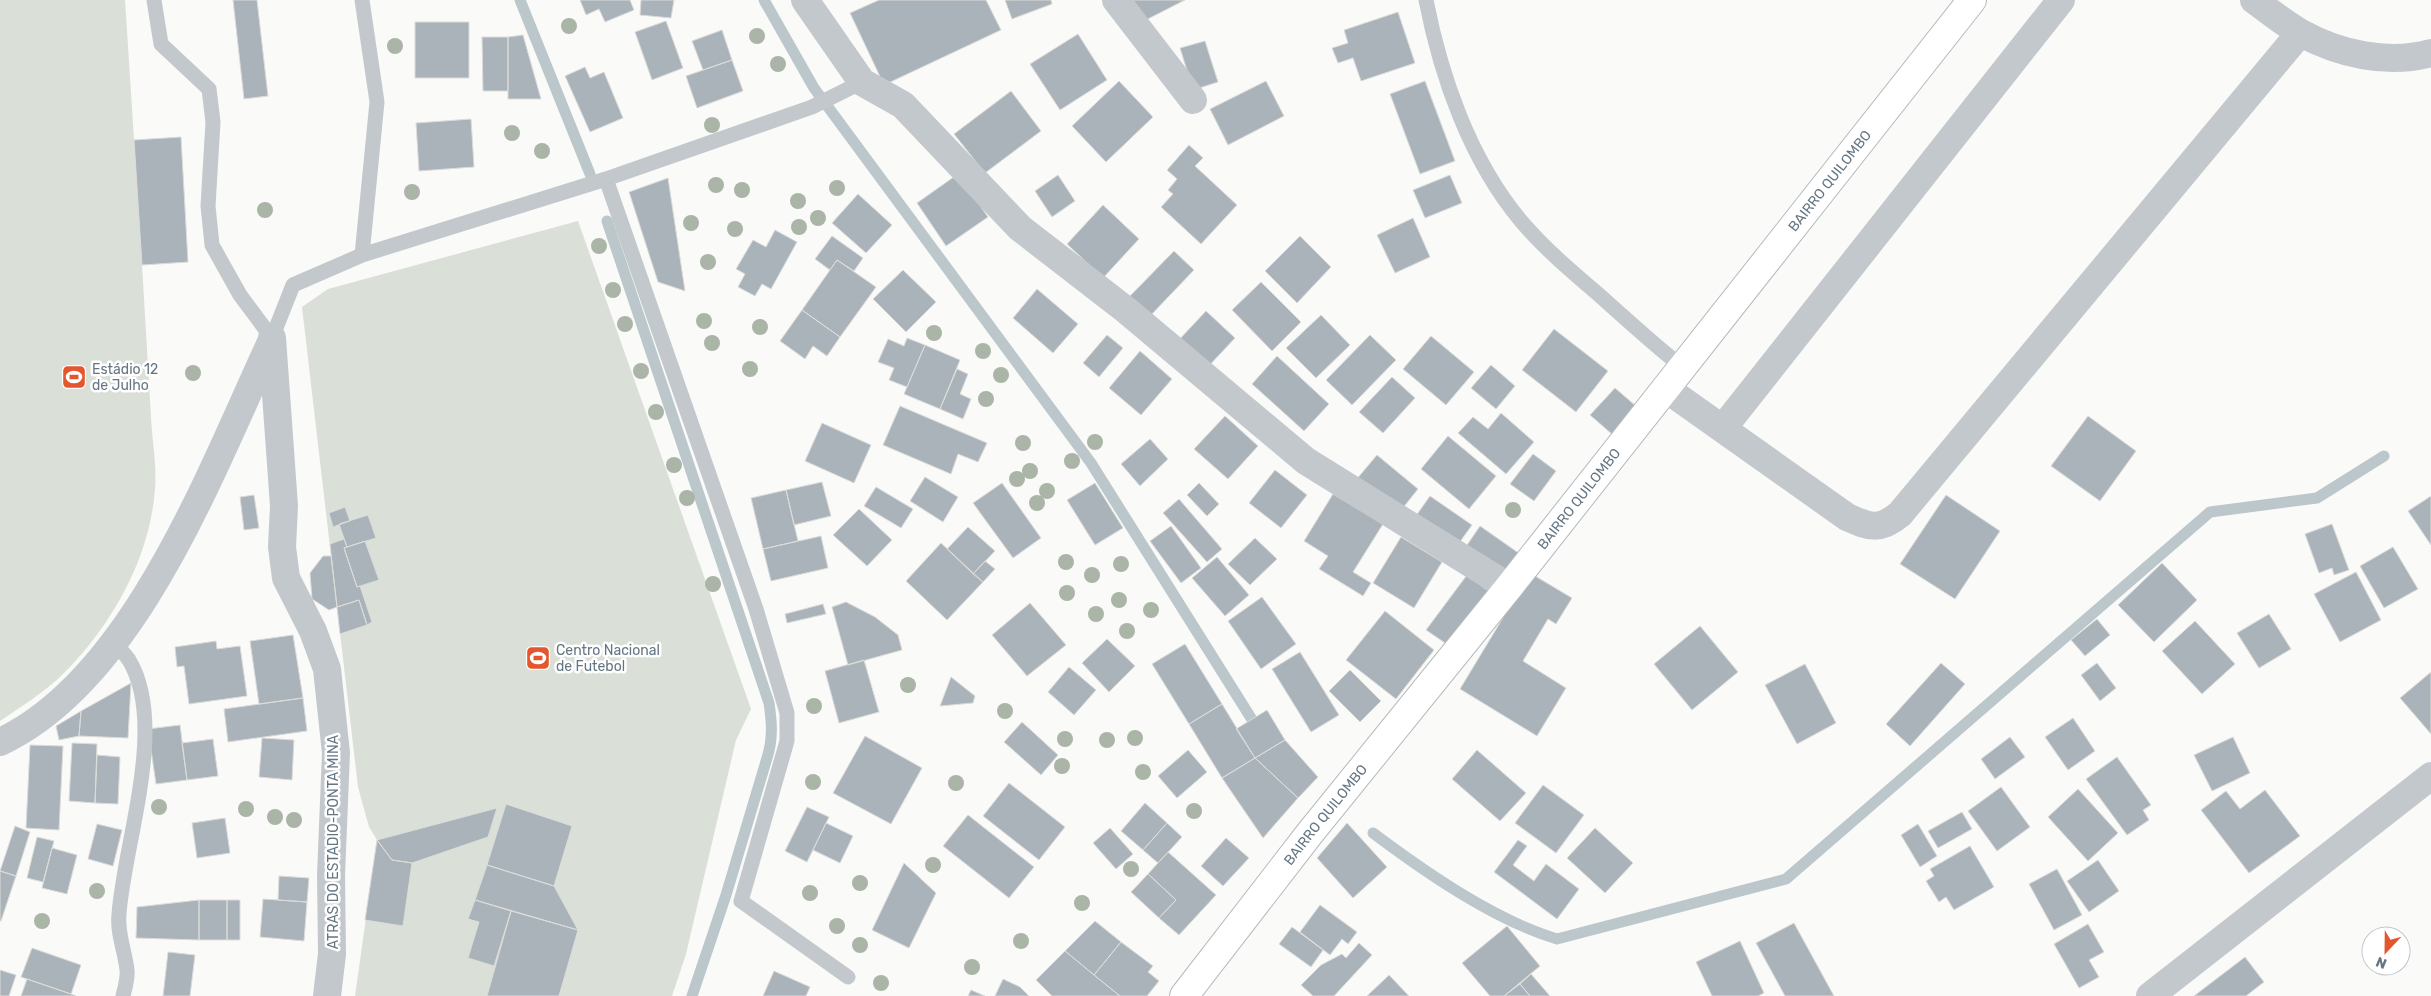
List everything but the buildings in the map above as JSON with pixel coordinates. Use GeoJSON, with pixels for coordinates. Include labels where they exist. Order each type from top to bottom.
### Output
{"type":"FeatureCollection","features":[{"type":"Feature","properties":{"kind":"street"},"geometry":{"type":"LineString","coordinates":[[805,0],[862,82],[903,105],[1020,228],[1126,310],[1306,460],[1509,586]]}},
{"type":"Feature","properties":{"kind":"street"},"geometry":{"type":"LineString","coordinates":[[1116,0],[1193,100]]}},
{"type":"Feature","properties":{"kind":"street","name":"BAIRRO QUILOMBO"},"geometry":{"type":"LineString","coordinates":[[1184,996],[1310,833],[1509,586],[1972,0]]}},
{"type":"Feature","properties":{"kind":"street"},"geometry":{"type":"LineString","coordinates":[[1723,428],[2061,0]]}},
{"type":"Feature","properties":{"kind":"street"},"geometry":{"type":"LineString","coordinates":[[2254,0],[2300,33],[2330,47],[2361,55],[2394,57],[2431,53]]}},
{"type":"Feature","properties":{"kind":"street"},"geometry":{"type":"LineString","coordinates":[[1665,388],[1847,516],[1876,526],[1889,523],[1900,514],[2300,33]]}},
{"type":"Feature","properties":{"kind":"street"},"geometry":{"type":"LineString","coordinates":[[0,742],[42,716],[77,687],[114,642],[180,538],[272,338]]}},
{"type":"Feature","properties":{"kind":"street","name":"ATRAS DO ESTADIO-PONTA MINA"},"geometry":{"type":"LineString","coordinates":[[272,338],[284,506],[282,548],[286,578],[313,631],[326,669],[336,753],[331,875],[332,954],[327,996]]}},
{"type":"Feature","properties":{"kind":"street"},"geometry":{"type":"LineString","coordinates":[[2150,996],[2431,776]]}},
{"type":"Feature","properties":{"kind":"lane"},"geometry":{"type":"LineString","coordinates":[[154,0],[161,44],[209,89],[214,122],[208,206],[212,245],[240,295],[272,338]]}},
{"type":"Feature","properties":{"kind":"lane"},"geometry":{"type":"LineString","coordinates":[[362,0],[377,102],[362,255]]}},
{"type":"Feature","properties":{"kind":"lane"},"geometry":{"type":"LineString","coordinates":[[1426,0],[1434,42],[1463,122],[1489,172],[1521,220],[1553,255],[1681,366]]}},
{"type":"Feature","properties":{"kind":"lane"},"geometry":{"type":"LineString","coordinates":[[272,338],[293,285],[362,255],[606,179],[812,107],[862,82]]}},
{"type":"Feature","properties":{"kind":"lane"},"geometry":{"type":"LineString","coordinates":[[606,179],[756,609],[787,712],[787,741],[741,901],[848,977]]}},
{"type":"Feature","properties":{"kind":"lane"},"geometry":{"type":"LineString","coordinates":[[114,642],[128,659],[138,680],[144,714],[144,746],[140,783],[119,914],[120,942],[127,971],[123,996]]}},
{"type":"Feature","properties":{"kind":"shaded area","name":"Estádio 12 de Julho"},"geometry":{"type":"Polygon","coordinates":[[[0,0],[125,0],[134,140],[181,137],[188,262],[142,265],[155,462],[155,489],[152,515],[137,565],[113,612],[81,654],[49,686],[0,721],[0,0]]]}},
{"type":"Feature","properties":{"kind":"shaded area","name":"Centro Nacional de Futebol"},"geometry":{"type":"Polygon","coordinates":[[[578,221],[751,709],[736,740],[686,954],[672,996],[355,996],[377,840],[369,827],[358,787],[302,307],[328,289],[578,221]]]}},
{"type":"Feature","properties":{"kind":"waterway"},"geometry":{"type":"LineString","coordinates":[[520,0],[590,174]]}},
{"type":"Feature","properties":{"kind":"waterway"},"geometry":{"type":"LineString","coordinates":[[764,0],[814,88],[1091,463],[1251,718]]}},
{"type":"Feature","properties":{"kind":"waterway"},"geometry":{"type":"LineString","coordinates":[[607,221],[769,703],[771,717],[769,751],[726,895],[692,996]]}},
{"type":"Feature","properties":{"kind":"waterway"},"geometry":{"type":"LineString","coordinates":[[1373,833],[1461,894],[1509,920],[1557,939],[1786,879],[2210,512],[2317,498],[2384,456]]}},
{"type":"Feature","properties":{"kind":"place","name":"Estádio 12 de Julho"},"geometry":{"type":"Point","coordinates":[74,377]}},
{"type":"Feature","properties":{"kind":"place","name":"Centro Nacional de Futebol"},"geometry":{"type":"Point","coordinates":[538,658]}}]}
